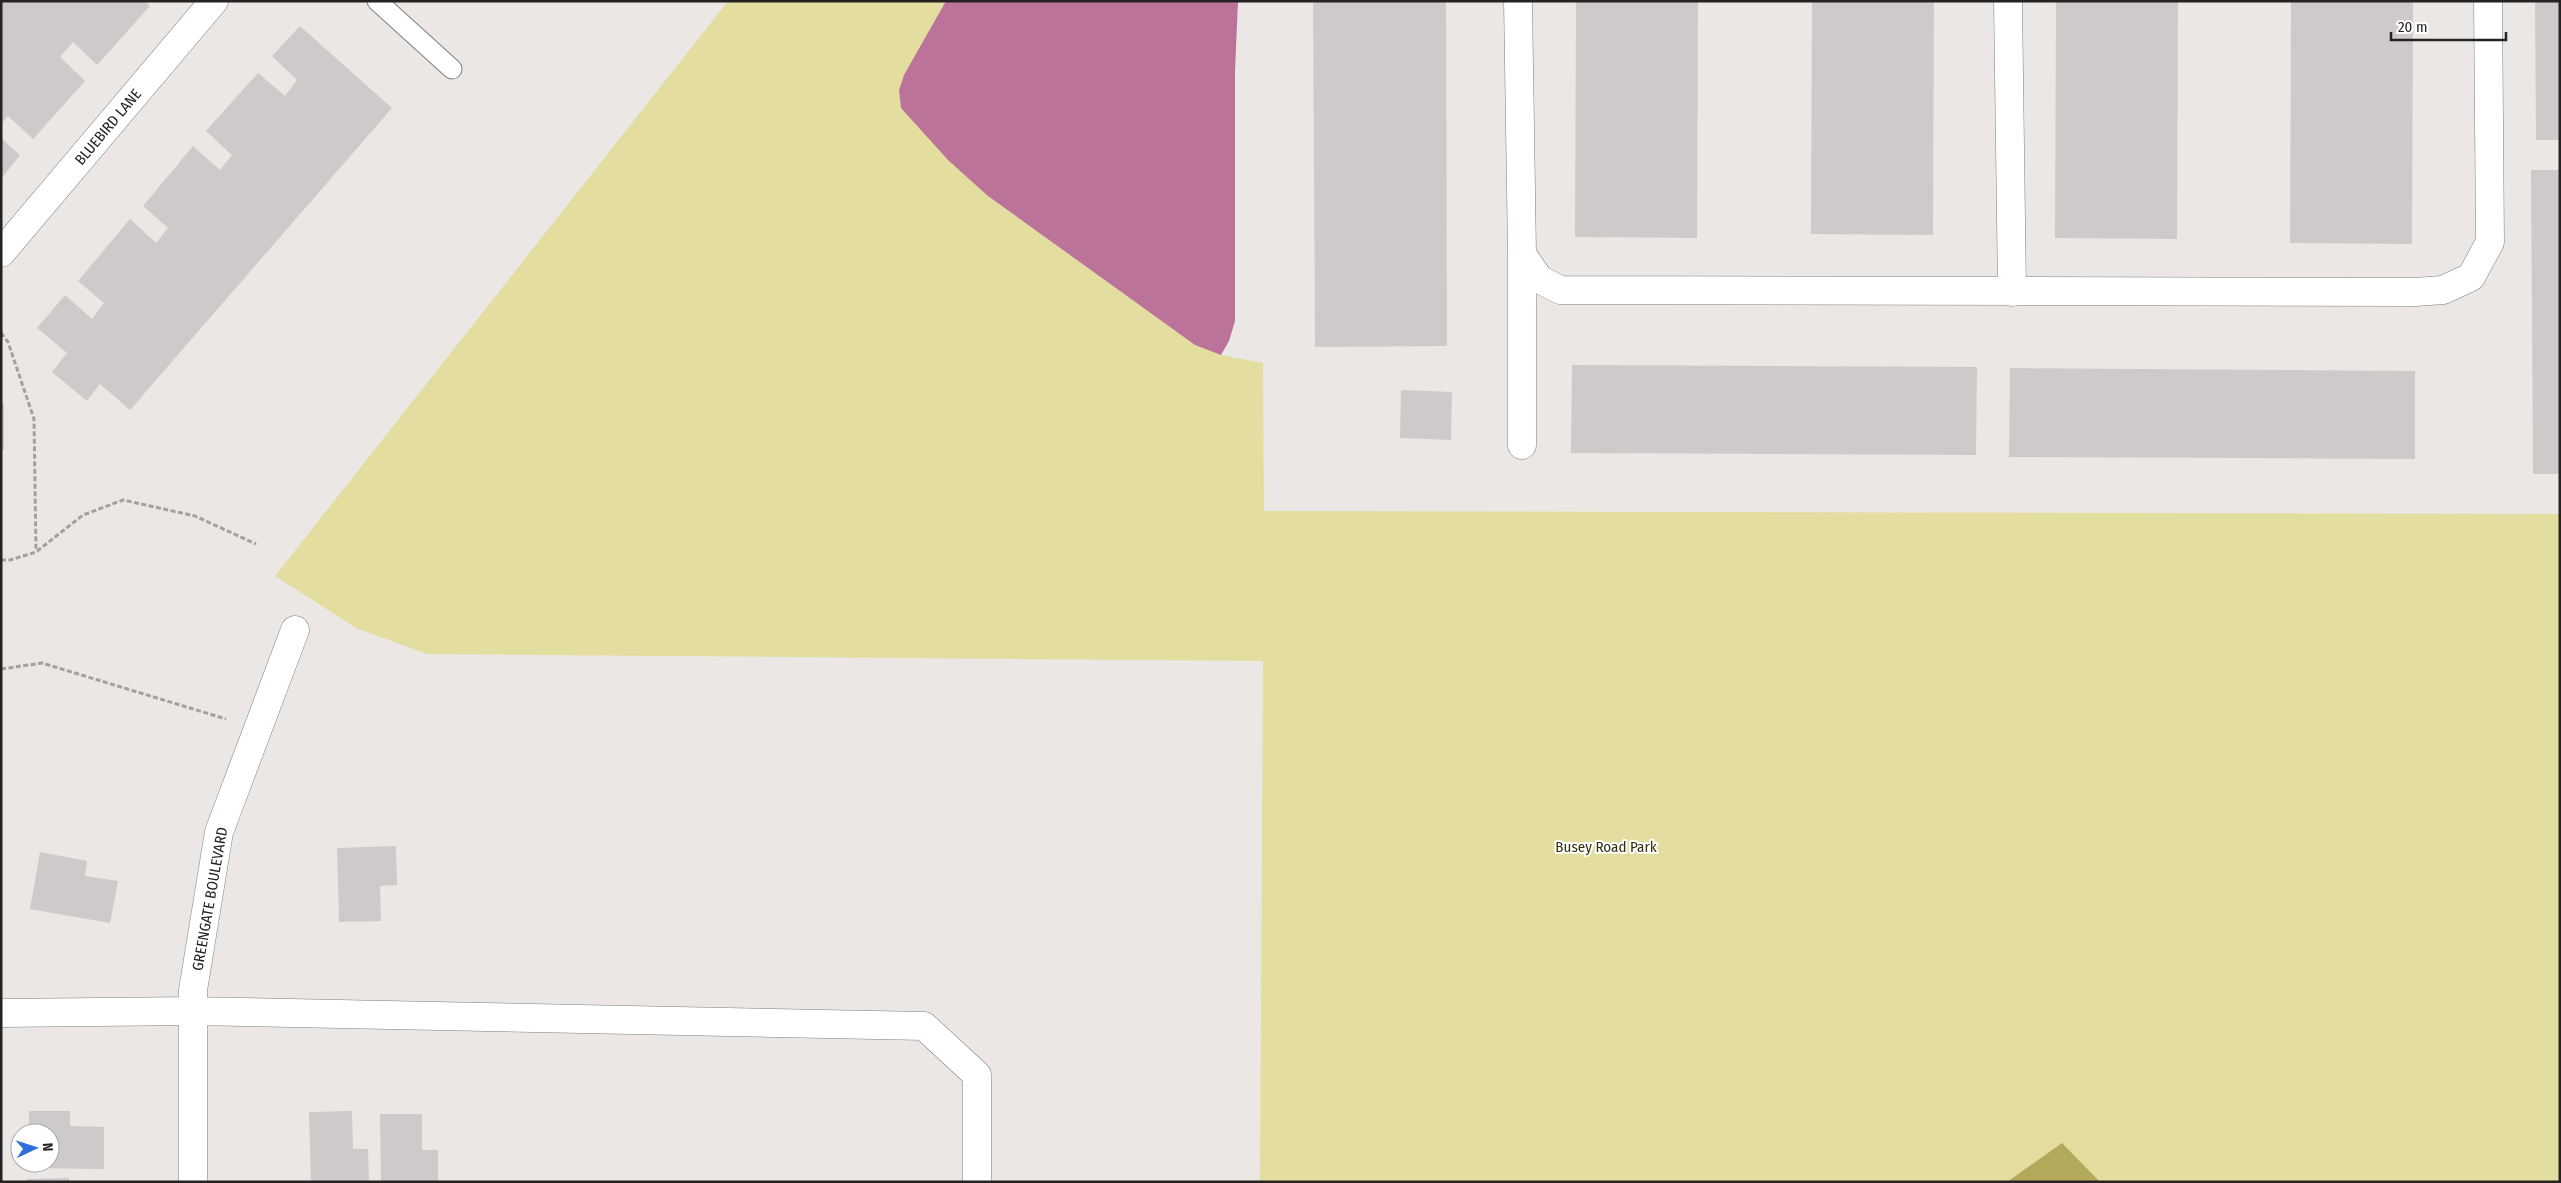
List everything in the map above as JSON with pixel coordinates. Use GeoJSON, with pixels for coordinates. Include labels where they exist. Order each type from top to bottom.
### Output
{"type":"FeatureCollection","features":[{"type":"Feature","properties":{"kind":"street","name":"BLUEBIRD LANE"},"geometry":{"type":"LineString","coordinates":[[1,253],[214,1]]}},
{"type":"Feature","properties":{"kind":"street"},"geometry":{"type":"LineString","coordinates":[[1518,1],[1522,254],[1522,445]]}},
{"type":"Feature","properties":{"kind":"street"},"geometry":{"type":"LineString","coordinates":[[2008,1],[2012,292]]}},
{"type":"Feature","properties":{"kind":"street"},"geometry":{"type":"LineString","coordinates":[[1522,254],[1539,280],[1560,290],[2012,292],[2415,292],[2443,290],[2471,276],[2490,242],[2488,1]]}},
{"type":"Feature","properties":{"kind":"street","name":"GREENGATE BOULEVARD"},"geometry":{"type":"LineString","coordinates":[[193,1182],[193,990],[220,832],[295,630]]}},
{"type":"Feature","properties":{"kind":"street"},"geometry":{"type":"LineString","coordinates":[[1,1013],[194,1011],[924,1026],[977,1075],[977,1182]]}},
{"type":"Feature","properties":{"kind":"lane"},"geometry":{"type":"LineString","coordinates":[[377,1],[452,68]]}},
{"type":"Feature","properties":{"kind":"path"},"geometry":{"type":"LineString","coordinates":[[1,333],[8,342],[34,419],[36,552]]}},
{"type":"Feature","properties":{"kind":"path"},"geometry":{"type":"LineString","coordinates":[[1,560],[10,560],[36,552],[83,515],[122,500],[195,516],[256,544]]}},
{"type":"Feature","properties":{"kind":"path"},"geometry":{"type":"LineString","coordinates":[[1,669],[42,663],[258,729]]}},
{"type":"Feature","properties":{"kind":"green space","name":"Busey Road Park"},"geometry":{"type":"Polygon","coordinates":[[[728,1],[946,1],[921,48],[901,108],[988,196],[1195,345],[1221,355],[1263,363],[1264,511],[2560,514],[2560,1182],[1260,1182],[1263,661],[427,654],[356,628],[275,576],[728,1]]]}},
{"type":"Feature","properties":{"kind":"shaded area"},"geometry":{"type":"Polygon","coordinates":[[[946,1],[1238,1],[1235,71],[1235,321],[1229,341],[1221,355],[1195,345],[988,196],[948,160],[901,108],[899,90],[904,75],[946,1]]]}},
{"type":"Feature","properties":{"kind":"shaded area"},"geometry":{"type":"Polygon","coordinates":[[[2062,1143],[2100,1182],[2007,1182],[2062,1143]]]}},
{"type":"Feature","properties":{"kind":"building"},"geometry":{"type":"Polygon","coordinates":[[[1,1],[145,1],[150,6],[97,65],[73,42],[60,57],[85,81],[33,139],[8,116],[1,124],[1,1]]]}},
{"type":"Feature","properties":{"kind":"building"},"geometry":{"type":"Polygon","coordinates":[[[1313,1],[1446,1],[1447,346],[1315,347],[1313,1]]]}},
{"type":"Feature","properties":{"kind":"building"},"geometry":{"type":"Polygon","coordinates":[[[1576,1],[1698,1],[1697,238],[1575,237],[1576,1]]]}},
{"type":"Feature","properties":{"kind":"building"},"geometry":{"type":"Polygon","coordinates":[[[1812,1],[1934,1],[1933,235],[1811,234],[1812,1]]]}},
{"type":"Feature","properties":{"kind":"building"},"geometry":{"type":"Polygon","coordinates":[[[2056,1],[2178,1],[2177,239],[2055,238],[2056,1]]]}},
{"type":"Feature","properties":{"kind":"building"},"geometry":{"type":"Polygon","coordinates":[[[2291,1],[2413,1],[2412,244],[2290,243],[2291,1]]]}},
{"type":"Feature","properties":{"kind":"building"},"geometry":{"type":"Polygon","coordinates":[[[2535,1],[2560,1],[2560,140],[2536,140],[2535,1]]]}},
{"type":"Feature","properties":{"kind":"building"},"geometry":{"type":"Polygon","coordinates":[[[300,26],[392,108],[130,410],[100,384],[87,401],[52,372],[67,353],[37,328],[65,295],[92,319],[104,303],[78,281],[130,219],[156,243],[168,228],[143,206],[193,146],[220,170],[232,155],[206,131],[258,73],[285,96],[297,80],[272,56],[300,26]]]}},
{"type":"Feature","properties":{"kind":"building"},"geometry":{"type":"Polygon","coordinates":[[[1,138],[20,155],[1,179],[1,138]]]}},
{"type":"Feature","properties":{"kind":"building"},"geometry":{"type":"Polygon","coordinates":[[[2531,170],[2560,170],[2560,474],[2533,474],[2531,170]]]}},
{"type":"Feature","properties":{"kind":"building"},"geometry":{"type":"Polygon","coordinates":[[[1572,365],[1977,367],[1976,455],[1571,453],[1572,365]]]}},
{"type":"Feature","properties":{"kind":"building"},"geometry":{"type":"Polygon","coordinates":[[[2010,368],[2415,371],[2415,459],[2009,457],[2010,368]]]}},
{"type":"Feature","properties":{"kind":"building"},"geometry":{"type":"Polygon","coordinates":[[[1401,390],[1452,392],[1451,440],[1400,438],[1401,390]]]}},
{"type":"Feature","properties":{"kind":"building"},"geometry":{"type":"Polygon","coordinates":[[[1,403],[4,403],[4,450],[1,450],[1,403]]]}},
{"type":"Feature","properties":{"kind":"building"},"geometry":{"type":"Polygon","coordinates":[[[396,846],[397,885],[380,886],[381,921],[339,922],[337,848],[396,846]]]}},
{"type":"Feature","properties":{"kind":"building"},"geometry":{"type":"Polygon","coordinates":[[[40,852],[87,861],[85,876],[118,881],[110,923],[30,909],[40,852]]]}},
{"type":"Feature","properties":{"kind":"building"},"geometry":{"type":"Polygon","coordinates":[[[29,1111],[70,1111],[70,1126],[104,1127],[104,1169],[60,1168],[60,1123],[29,1123],[29,1111]]]}},
{"type":"Feature","properties":{"kind":"building"},"geometry":{"type":"Polygon","coordinates":[[[352,1111],[353,1149],[368,1149],[369,1182],[311,1182],[309,1112],[352,1111]]]}},
{"type":"Feature","properties":{"kind":"building"},"geometry":{"type":"Polygon","coordinates":[[[380,1114],[422,1114],[422,1150],[438,1150],[438,1182],[381,1182],[380,1114]]]}},
{"type":"Feature","properties":{"kind":"building"},"geometry":{"type":"Polygon","coordinates":[[[69,1178],[69,1182],[27,1182],[27,1179],[69,1178]]]}}]}
